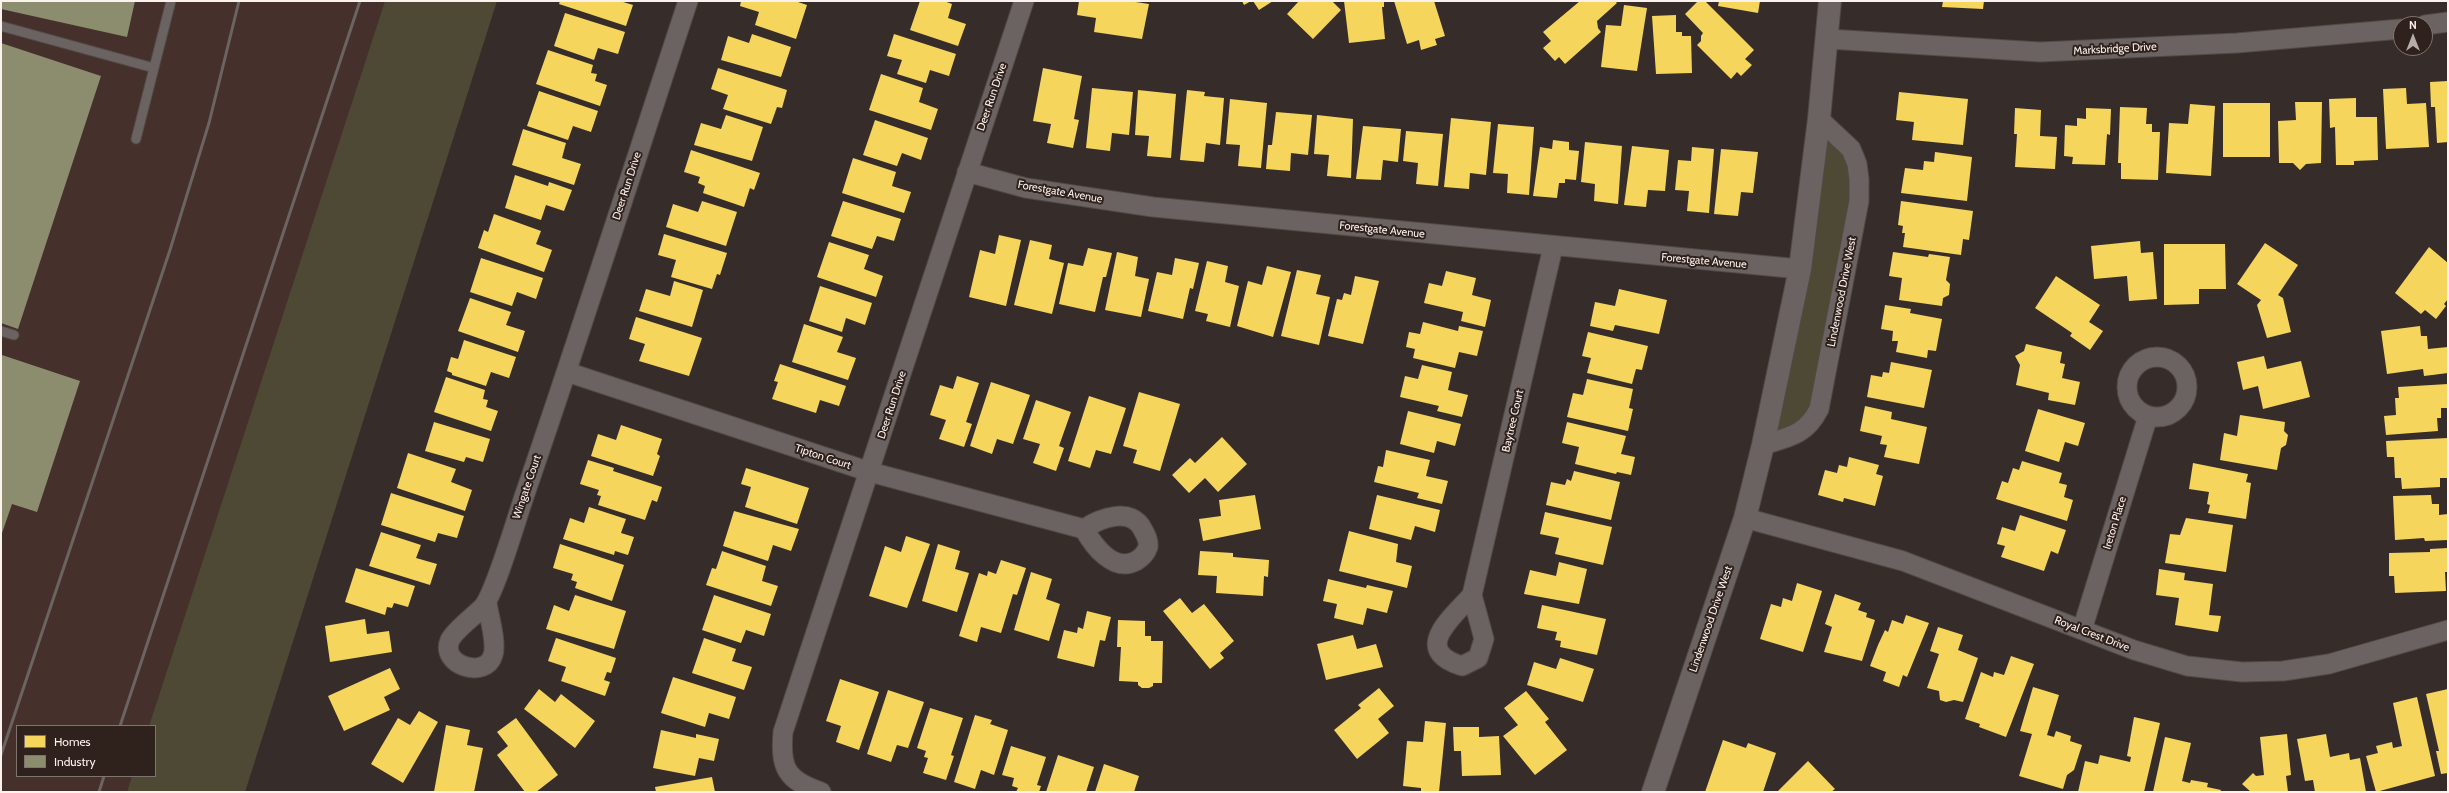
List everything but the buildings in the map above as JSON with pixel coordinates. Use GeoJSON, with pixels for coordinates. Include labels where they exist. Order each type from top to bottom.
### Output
{"type":"FeatureCollection","features":[{"type":"Feature","properties":{"kind":"street","name":"Deer Run Drive"},"geometry":{"type":"LineString","coordinates":[[567,372],[688,1]]}},
{"type":"Feature","properties":{"kind":"street","name":"Deer Run Drive"},"geometry":{"type":"LineString","coordinates":[[821,792],[794,781],[787,770],[781,754],[783,732],[870,472],[1024,1]]}},
{"type":"Feature","properties":{"kind":"street","name":"Lindenwood Drive West"},"geometry":{"type":"LineString","coordinates":[[1653,792],[1745,518],[1763,445],[1800,269],[1819,119],[1828,38],[1830,1]]}},
{"type":"Feature","properties":{"kind":"street"},"geometry":{"type":"LineString","coordinates":[[2433,24],[2448,22]]}},
{"type":"Feature","properties":{"kind":"street","name":"Marksbridge Drive"},"geometry":{"type":"LineString","coordinates":[[1828,38],[2040,52],[2237,43],[2393,30]]}},
{"type":"Feature","properties":{"kind":"street","name":"Lindenwood Drive West"},"geometry":{"type":"LineString","coordinates":[[1763,445],[1798,434],[1813,422],[1819,409],[1859,201],[1857,164],[1851,149],[1838,139],[1819,119]]}},
{"type":"Feature","properties":{"kind":"street","name":"Forestgate Avenue"},"geometry":{"type":"LineString","coordinates":[[967,172],[1026,188],[1153,207],[1553,247],[1800,269]]}},
{"type":"Feature","properties":{"kind":"street","name":"Baytree Court"},"geometry":{"type":"LineString","coordinates":[[1472,595],[1553,247]]}},
{"type":"Feature","properties":{"kind":"street","name":"Tipton Court"},"geometry":{"type":"LineString","coordinates":[[567,372],[870,472],[1084,529]]}},
{"type":"Feature","properties":{"kind":"street","name":"Wingate Court"},"geometry":{"type":"LineString","coordinates":[[487,603],[567,372]]}},
{"type":"Feature","properties":{"kind":"street","name":"Ireton Place"},"geometry":{"type":"LineString","coordinates":[[2082,630],[2148,416]]}},
{"type":"Feature","properties":{"kind":"street","name":"Royal Crest Drive"},"geometry":{"type":"LineString","coordinates":[[1745,518],[1903,561],[2134,650],[2187,666],[2242,672],[2283,671],[2329,664],[2448,630]]}},
{"type":"Feature","properties":{"kind":"lane"},"geometry":{"type":"LineString","coordinates":[[136,139],[171,1]]}},
{"type":"Feature","properties":{"kind":"lane"},"geometry":{"type":"LineString","coordinates":[[1,26],[154,68]]}},
{"type":"Feature","properties":{"kind":"lane"},"geometry":{"type":"LineString","coordinates":[[1,331],[14,335]]}},
{"type":"Feature","properties":{"kind":"shaded area"},"geometry":{"type":"Polygon","coordinates":[[[1,1],[385,1],[149,725],[16,725],[16,777],[132,777],[127,792],[1,792],[1,1]]]}},
{"type":"Feature","properties":{"kind":"shaded area"},"geometry":{"type":"Polygon","coordinates":[[[385,1],[497,1],[245,792],[127,792],[132,777],[156,777],[156,725],[149,725],[385,1]]]}},
{"type":"Feature","properties":{"kind":"shaded area"},"geometry":{"type":"Polygon","coordinates":[[[1819,119],[1857,164],[1819,409],[1763,445],[1819,119]]]}},
{"type":"Feature","properties":{"kind":"railway"},"geometry":{"type":"LineString","coordinates":[[1,755],[170,250],[209,123],[239,1]]}},
{"type":"Feature","properties":{"kind":"railway"},"geometry":{"type":"LineString","coordinates":[[120,725],[360,1]]}},
{"type":"Feature","properties":{"kind":"railway"},"geometry":{"type":"LineString","coordinates":[[99,792],[104,777]]}}]}
